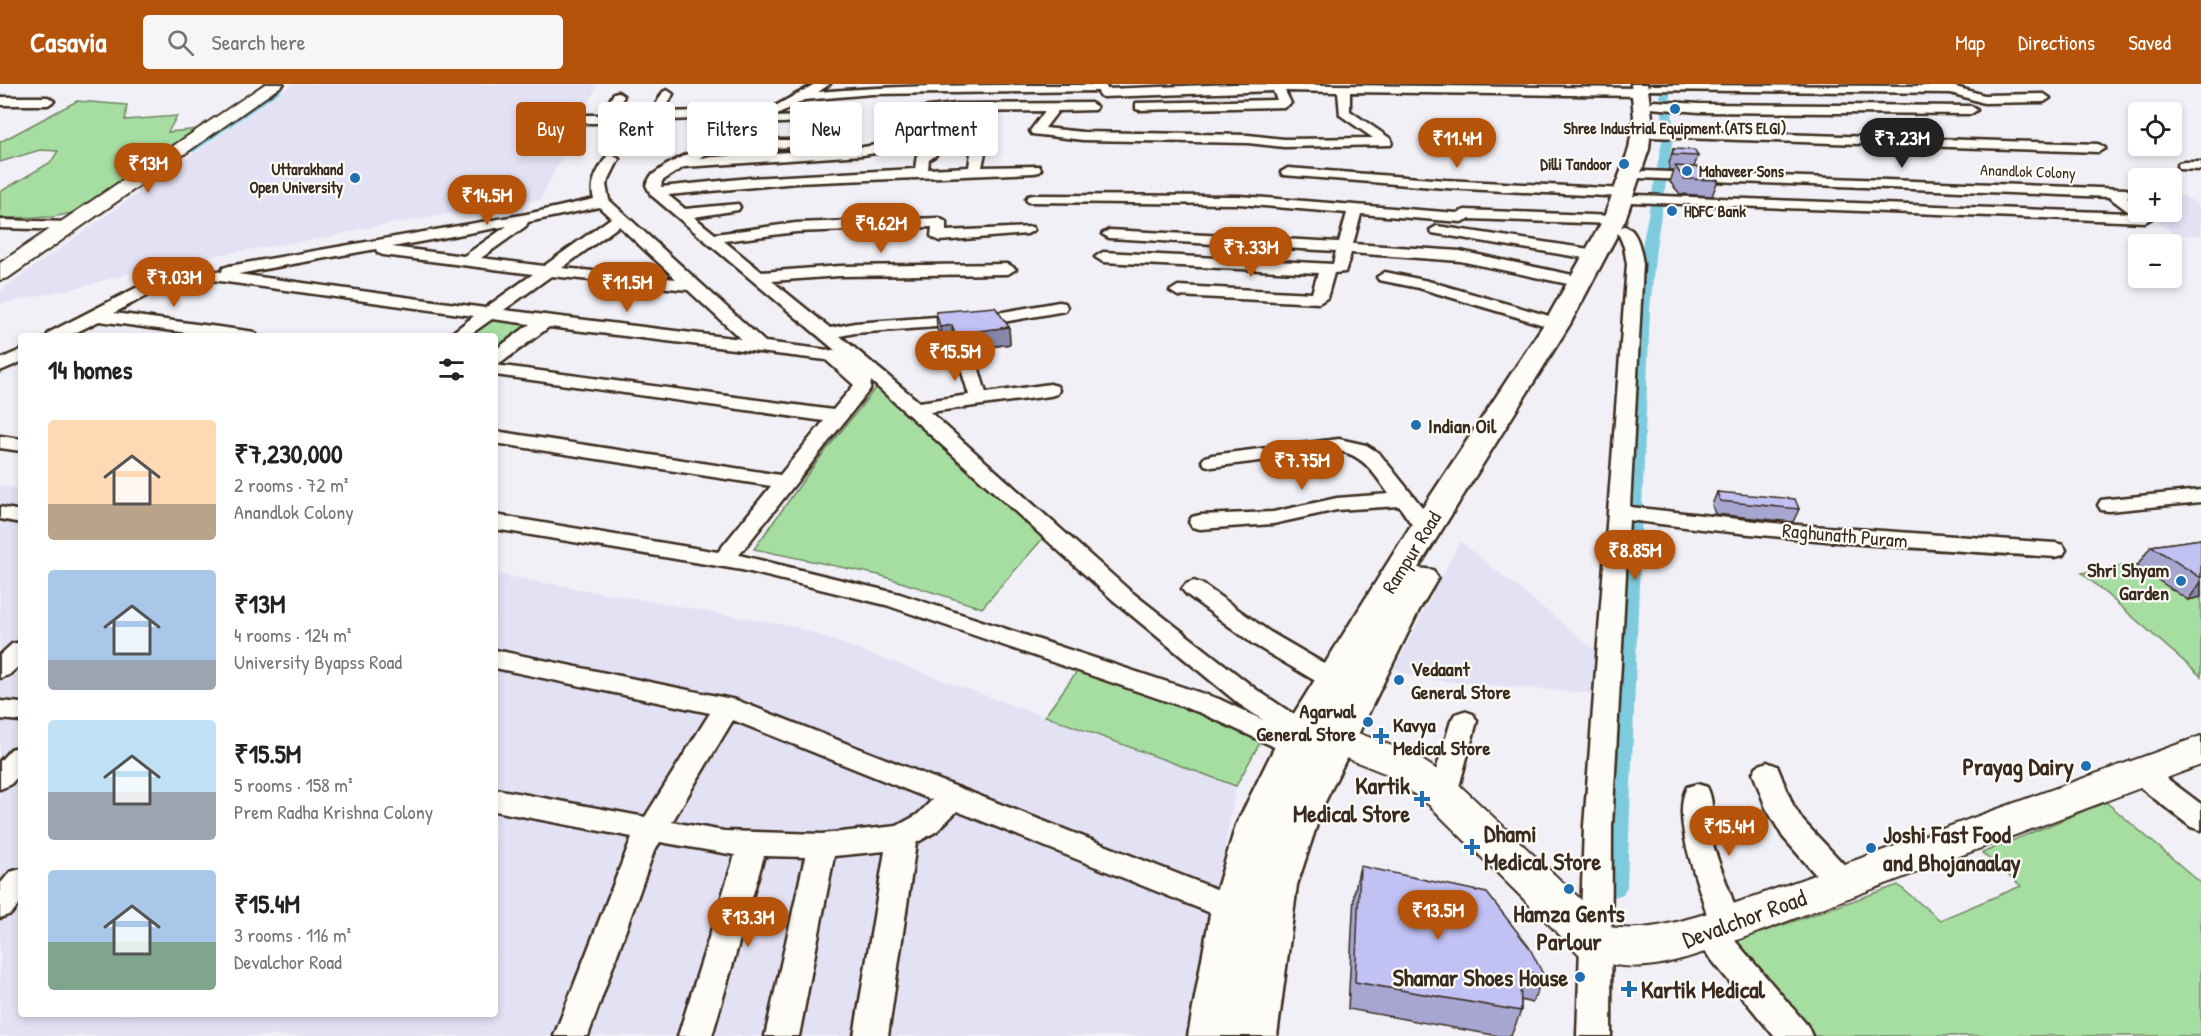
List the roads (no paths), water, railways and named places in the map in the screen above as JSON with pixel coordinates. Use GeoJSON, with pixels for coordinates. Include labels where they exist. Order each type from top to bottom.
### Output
{"type":"FeatureCollection","features":[{"type":"Feature","properties":{"kind":"main road"},"geometry":{"type":"LineString","coordinates":[[0,273],[276,84]]}},
{"type":"Feature","properties":{"kind":"main road"},"geometry":{"type":"LineString","coordinates":[[1213,1036],[1252,914],[1275,885],[1302,807],[1312,738],[1402,610],[1608,265],[1642,197],[1664,134],[1656,94]]}},
{"type":"Feature","properties":{"kind":"main road","name":"Rampur Road"},"geometry":{"type":"LineString","coordinates":[[1312,738],[1333,680],[1426,527],[1557,324],[1589,268],[1642,197],[1639,149],[1643,117],[1656,94]]}},
{"type":"Feature","properties":{"kind":"main road"},"geometry":{"type":"LineString","coordinates":[[1312,738],[1401,764],[1443,794],[1596,942]]}},
{"type":"Feature","properties":{"kind":"main road","name":"Devalchor Road"},"geometry":{"type":"LineString","coordinates":[[1596,942],[1607,947],[1664,946],[2201,750]]}},
{"type":"Feature","properties":{"kind":"main road"},"geometry":{"type":"LineString","coordinates":[[1252,914],[1252,1036]]}},
{"type":"Feature","properties":{"kind":"street"},"geometry":{"type":"LineString","coordinates":[[778,109],[824,84]]}},
{"type":"Feature","properties":{"kind":"street"},"geometry":{"type":"LineString","coordinates":[[898,102],[1145,88],[1224,86],[1656,94],[1952,90],[1983,99],[2044,98]]}},
{"type":"Feature","properties":{"kind":"street"},"geometry":{"type":"LineString","coordinates":[[1131,106],[1285,103],[1283,86]]}},
{"type":"Feature","properties":{"kind":"street"},"geometry":{"type":"LineString","coordinates":[[1055,106],[1036,131],[1083,136],[1248,139],[1284,143],[1386,142],[1344,112],[1344,89]]}},
{"type":"Feature","properties":{"kind":"street"},"geometry":{"type":"LineString","coordinates":[[663,102],[667,94]]}},
{"type":"Feature","properties":{"kind":"street"},"geometry":{"type":"LineString","coordinates":[[1656,94],[1971,110]]}},
{"type":"Feature","properties":{"kind":"street"},"geometry":{"type":"LineString","coordinates":[[615,102],[618,96]]}},
{"type":"Feature","properties":{"kind":"street"},"geometry":{"type":"LineString","coordinates":[[728,102],[797,98],[874,103]]}},
{"type":"Feature","properties":{"kind":"street"},"geometry":{"type":"LineString","coordinates":[[0,101],[48,101]]}},
{"type":"Feature","properties":{"kind":"street"},"geometry":{"type":"LineString","coordinates":[[998,107],[1091,107]]}},
{"type":"Feature","properties":{"kind":"street"},"geometry":{"type":"LineString","coordinates":[[778,120],[800,125],[778,129]]}},
{"type":"Feature","properties":{"kind":"street"},"geometry":{"type":"LineString","coordinates":[[1664,134],[2098,148]]}},
{"type":"Feature","properties":{"kind":"street"},"geometry":{"type":"LineString","coordinates":[[1077,149],[1083,136]]}},
{"type":"Feature","properties":{"kind":"street"},"geometry":{"type":"LineString","coordinates":[[683,163],[874,149]]}},
{"type":"Feature","properties":{"kind":"street"},"geometry":{"type":"LineString","coordinates":[[695,156],[656,179],[653,185],[669,203],[915,408],[1121,595],[1248,697],[1312,738]]}},
{"type":"Feature","properties":{"kind":"street"},"geometry":{"type":"LineString","coordinates":[[921,174],[922,158],[927,156]]}},
{"type":"Feature","properties":{"kind":"street"},"geometry":{"type":"LineString","coordinates":[[975,171],[978,156]]}},
{"type":"Feature","properties":{"kind":"street"},"geometry":{"type":"LineString","coordinates":[[612,159],[597,185],[597,192],[602,202],[760,347]]}},
{"type":"Feature","properties":{"kind":"street"},"geometry":{"type":"LineString","coordinates":[[669,203],[740,182],[975,171],[1020,164],[1034,169]]}},
{"type":"Feature","properties":{"kind":"street"},"geometry":{"type":"LineString","coordinates":[[2184,166],[2201,166]]}},
{"type":"Feature","properties":{"kind":"street"},"geometry":{"type":"LineString","coordinates":[[1288,172],[1642,197],[2145,218],[2112,192]]}},
{"type":"Feature","properties":{"kind":"street","name":"Anandlok Colony"},"geometry":{"type":"LineString","coordinates":[[2124,179],[2128,182]]}},
{"type":"Feature","properties":{"kind":"street"},"geometry":{"type":"LineString","coordinates":[[669,203],[798,192],[868,190]]}},
{"type":"Feature","properties":{"kind":"street","name":"Anandlok Colony"},"geometry":{"type":"LineString","coordinates":[[1642,197],[2128,191]]}},
{"type":"Feature","properties":{"kind":"street"},"geometry":{"type":"LineString","coordinates":[[1353,216],[1461,219],[1465,214],[1642,197]]}},
{"type":"Feature","properties":{"kind":"street"},"geometry":{"type":"LineString","coordinates":[[1594,1036],[1598,826],[1627,514],[1635,264],[1632,247],[1642,197]]}},
{"type":"Feature","properties":{"kind":"street"},"geometry":{"type":"LineString","coordinates":[[1033,199],[1239,200],[1446,230],[1589,268]]}},
{"type":"Feature","properties":{"kind":"street"},"geometry":{"type":"LineString","coordinates":[[209,275],[527,218],[602,202]]}},
{"type":"Feature","properties":{"kind":"street"},"geometry":{"type":"LineString","coordinates":[[669,203],[732,207]]}},
{"type":"Feature","properties":{"kind":"street"},"geometry":{"type":"LineString","coordinates":[[1103,257],[1341,268],[1353,216]]}},
{"type":"Feature","properties":{"kind":"street"},"geometry":{"type":"LineString","coordinates":[[466,261],[527,218]]}},
{"type":"Feature","properties":{"kind":"street"},"geometry":{"type":"LineString","coordinates":[[461,333],[621,218]]}},
{"type":"Feature","properties":{"kind":"street"},"geometry":{"type":"LineString","coordinates":[[1119,221],[1174,223]]}},
{"type":"Feature","properties":{"kind":"street"},"geometry":{"type":"LineString","coordinates":[[711,239],[762,230],[939,222],[939,236],[1027,230]]}},
{"type":"Feature","properties":{"kind":"street"},"geometry":{"type":"LineString","coordinates":[[0,224],[68,226]]}},
{"type":"Feature","properties":{"kind":"street"},"geometry":{"type":"LineString","coordinates":[[1252,225],[1254,241]]}},
{"type":"Feature","properties":{"kind":"street"},"geometry":{"type":"LineString","coordinates":[[1109,234],[1254,241],[1589,268]]}},
{"type":"Feature","properties":{"kind":"street"},"geometry":{"type":"LineString","coordinates":[[361,247],[548,272],[691,285]]}},
{"type":"Feature","properties":{"kind":"street"},"geometry":{"type":"LineString","coordinates":[[758,278],[840,271],[1008,269]]}},
{"type":"Feature","properties":{"kind":"street"},"geometry":{"type":"LineString","coordinates":[[1178,291],[1319,298],[1327,269]]}},
{"type":"Feature","properties":{"kind":"street"},"geometry":{"type":"LineString","coordinates":[[62,333],[181,272],[545,321],[831,355],[862,380],[863,385],[723,560]]}},
{"type":"Feature","properties":{"kind":"street"},"geometry":{"type":"LineString","coordinates":[[1385,277],[1422,284],[1557,324]]}},
{"type":"Feature","properties":{"kind":"street"},"geometry":{"type":"LineString","coordinates":[[826,334],[855,328],[1003,317],[1059,307]]}},
{"type":"Feature","properties":{"kind":"street"},"geometry":{"type":"LineString","coordinates":[[95,315],[226,333]]}},
{"type":"Feature","properties":{"kind":"street"},"geometry":{"type":"LineString","coordinates":[[498,357],[545,321]]}},
{"type":"Feature","properties":{"kind":"street"},"geometry":{"type":"LineString","coordinates":[[966,356],[979,399]]}},
{"type":"Feature","properties":{"kind":"street"},"geometry":{"type":"LineString","coordinates":[[0,366],[18,357]]}},
{"type":"Feature","properties":{"kind":"street"},"geometry":{"type":"LineString","coordinates":[[0,366],[18,369]]}},
{"type":"Feature","properties":{"kind":"street"},"geometry":{"type":"LineString","coordinates":[[498,370],[838,417]]}},
{"type":"Feature","properties":{"kind":"street"},"geometry":{"type":"LineString","coordinates":[[915,408],[1050,390]]}},
{"type":"Feature","properties":{"kind":"street"},"geometry":{"type":"LineString","coordinates":[[498,437],[786,482]]}},
{"type":"Feature","properties":{"kind":"street"},"geometry":{"type":"LineString","coordinates":[[0,442],[18,445]]}},
{"type":"Feature","properties":{"kind":"street"},"geometry":{"type":"LineString","coordinates":[[1212,461],[1339,445],[1359,449],[1372,457],[1426,527]]}},
{"type":"Feature","properties":{"kind":"street"},"geometry":{"type":"LineString","coordinates":[[2109,505],[2201,496]]}},
{"type":"Feature","properties":{"kind":"street"},"geometry":{"type":"LineString","coordinates":[[1200,522],[1274,518],[1337,504],[1372,500],[1406,500]]}},
{"type":"Feature","properties":{"kind":"street"},"geometry":{"type":"LineString","coordinates":[[0,513],[18,516]]}},
{"type":"Feature","properties":{"kind":"street","name":"Raghunath Puram"},"geometry":{"type":"LineString","coordinates":[[1627,514],[1899,541],[2055,550]]}},
{"type":"Feature","properties":{"kind":"street"},"geometry":{"type":"LineString","coordinates":[[498,522],[723,560],[892,599],[1312,738]]}},
{"type":"Feature","properties":{"kind":"street"},"geometry":{"type":"LineString","coordinates":[[1194,589],[1232,620],[1289,657],[1333,680]]}},
{"type":"Feature","properties":{"kind":"street"},"geometry":{"type":"LineString","coordinates":[[0,669],[18,653]]}},
{"type":"Feature","properties":{"kind":"street"},"geometry":{"type":"LineString","coordinates":[[498,660],[727,707],[952,798],[1252,914]]}},
{"type":"Feature","properties":{"kind":"street"},"geometry":{"type":"LineString","coordinates":[[572,1036],[600,954],[641,848],[727,707]]}},
{"type":"Feature","properties":{"kind":"street"},"geometry":{"type":"LineString","coordinates":[[0,710],[18,712]]}},
{"type":"Feature","properties":{"kind":"street"},"geometry":{"type":"LineString","coordinates":[[1443,794],[1464,721]]}},
{"type":"Feature","properties":{"kind":"street"},"geometry":{"type":"LineString","coordinates":[[0,778],[18,759]]}},
{"type":"Feature","properties":{"kind":"street"},"geometry":{"type":"LineString","coordinates":[[2139,772],[2201,819]]}},
{"type":"Feature","properties":{"kind":"street"},"geometry":{"type":"LineString","coordinates":[[1767,773],[1780,808],[1792,830],[1841,882]]}},
{"type":"Feature","properties":{"kind":"street"},"geometry":{"type":"LineString","coordinates":[[1697,795],[1700,846],[1718,897],[1717,928],[1795,1036]]}},
{"type":"Feature","properties":{"kind":"street"},"geometry":{"type":"LineString","coordinates":[[498,801],[724,843],[822,846],[902,837],[927,823],[952,798]]}},
{"type":"Feature","properties":{"kind":"street"},"geometry":{"type":"LineString","coordinates":[[871,1036],[902,837]]}},
{"type":"Feature","properties":{"kind":"street"},"geometry":{"type":"LineString","coordinates":[[695,1036],[753,845]]}},
{"type":"Feature","properties":{"kind":"street"},"geometry":{"type":"LineString","coordinates":[[782,1036],[822,846]]}},
{"type":"Feature","properties":{"kind":"street"},"geometry":{"type":"LineString","coordinates":[[0,905],[18,884]]}},
{"type":"Feature","properties":{"kind":"waterway"},"geometry":{"type":"LineString","coordinates":[[1614,886],[1643,310],[1649,247],[1669,131],[1664,84]]}},
{"type":"Feature","properties":{"kind":"waterway"},"geometry":{"type":"LineString","coordinates":[[190,150],[277,89]]}},
{"type":"Feature","properties":{"kind":"place","name":"Shree Industrial Equipment (ATS ELGI)"},"geometry":{"type":"Point","coordinates":[1675,109]}},
{"type":"Feature","properties":{"kind":"place","name":"Dilli Tandoor"},"geometry":{"type":"Point","coordinates":[1624,164]}},
{"type":"Feature","properties":{"kind":"place","name":"Mahaveer Sons"},"geometry":{"type":"Point","coordinates":[1687,171]}},
{"type":"Feature","properties":{"kind":"place","name":"Uttarakhand Open University"},"geometry":{"type":"Point","coordinates":[355,178]}},
{"type":"Feature","properties":{"kind":"place","name":"HDFC Bank"},"geometry":{"type":"Point","coordinates":[1672,211]}},
{"type":"Feature","properties":{"kind":"place","name":"Indian Oil"},"geometry":{"type":"Point","coordinates":[1416,425]}},
{"type":"Feature","properties":{"kind":"place","name":"Shri Shyam Garden"},"geometry":{"type":"Point","coordinates":[2181,581]}},
{"type":"Feature","properties":{"kind":"place","name":"Vedaant General Store"},"geometry":{"type":"Point","coordinates":[1399,680]}},
{"type":"Feature","properties":{"kind":"place","name":"Agarwal General Store"},"geometry":{"type":"Point","coordinates":[1368,722]}},
{"type":"Feature","properties":{"kind":"place","name":"Kavya Medical Store"},"geometry":{"type":"Point","coordinates":[1381,736]}},
{"type":"Feature","properties":{"kind":"place","name":"Prayag Dairy"},"geometry":{"type":"Point","coordinates":[2086,766]}},
{"type":"Feature","properties":{"kind":"place","name":"Kartik Medical Store"},"geometry":{"type":"Point","coordinates":[1422,799]}},
{"type":"Feature","properties":{"kind":"place","name":"Dhami Medical Store"},"geometry":{"type":"Point","coordinates":[1472,847]}},
{"type":"Feature","properties":{"kind":"place","name":"Joshi Fast Food and Bhojanaalay"},"geometry":{"type":"Point","coordinates":[1871,848]}},
{"type":"Feature","properties":{"kind":"place","name":"Hamza Gents Parlour"},"geometry":{"type":"Point","coordinates":[1569,889]}},
{"type":"Feature","properties":{"kind":"place","name":"Shamar Shoes House"},"geometry":{"type":"Point","coordinates":[1580,977]}},
{"type":"Feature","properties":{"kind":"place","name":"Kartik Medical"},"geometry":{"type":"Point","coordinates":[1629,989]}}]}
